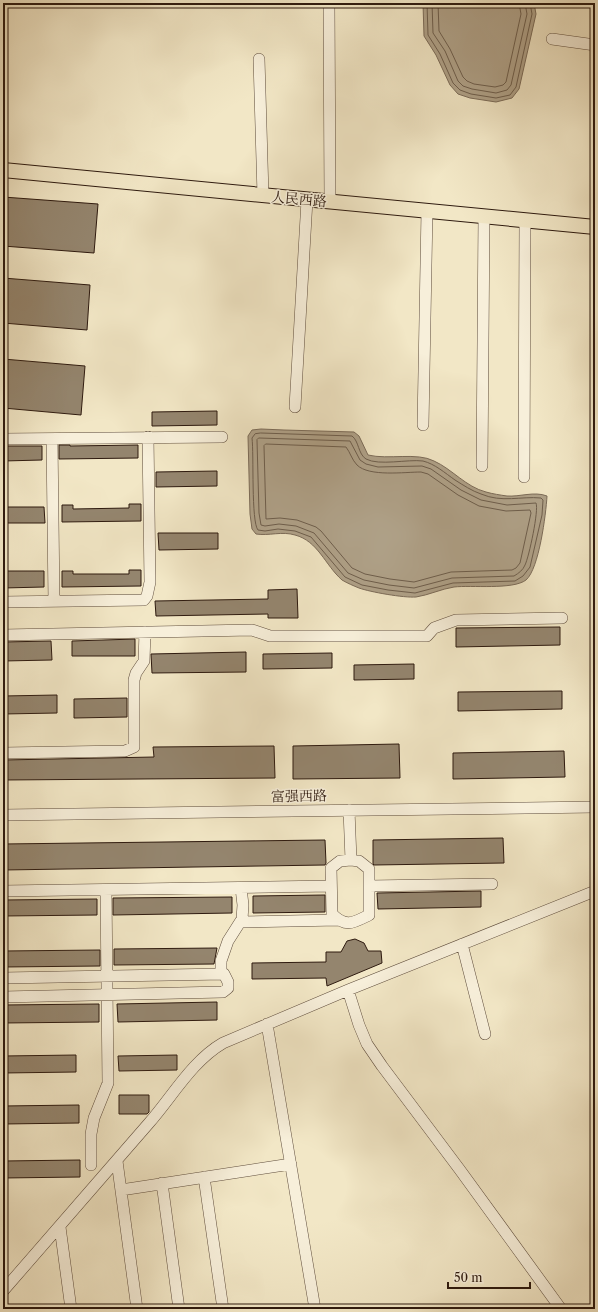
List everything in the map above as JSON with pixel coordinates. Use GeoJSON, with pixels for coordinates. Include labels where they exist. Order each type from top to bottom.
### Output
{"type":"FeatureCollection","features":[{"type":"Feature","properties":{"kind":"main road","name":"人民西路"},"geometry":{"type":"LineString","coordinates":[[3,170],[595,227]]}},
{"type":"Feature","properties":{"kind":"street"},"geometry":{"type":"LineString","coordinates":[[329,3],[330,202]]}},
{"type":"Feature","properties":{"kind":"street"},"geometry":{"type":"LineString","coordinates":[[552,39],[595,45]]}},
{"type":"Feature","properties":{"kind":"street"},"geometry":{"type":"LineString","coordinates":[[259,59],[264,195]]}},
{"type":"Feature","properties":{"kind":"street"},"geometry":{"type":"LineString","coordinates":[[295,407],[307,200]]}},
{"type":"Feature","properties":{"kind":"street"},"geometry":{"type":"LineString","coordinates":[[423,425],[427,211]]}},
{"type":"Feature","properties":{"kind":"street"},"geometry":{"type":"LineString","coordinates":[[482,466],[484,217]]}},
{"type":"Feature","properties":{"kind":"street"},"geometry":{"type":"LineString","coordinates":[[524,477],[525,220]]}},
{"type":"Feature","properties":{"kind":"street"},"geometry":{"type":"LineString","coordinates":[[3,439],[222,437]]}},
{"type":"Feature","properties":{"kind":"street"},"geometry":{"type":"LineString","coordinates":[[3,602],[144,600],[147,596],[150,582],[148,438]]}},
{"type":"Feature","properties":{"kind":"street"},"geometry":{"type":"LineString","coordinates":[[52,439],[54,601]]}},
{"type":"Feature","properties":{"kind":"street"},"geometry":{"type":"LineString","coordinates":[[3,635],[252,630],[270,636],[427,636],[434,628],[456,620],[562,618]]}},
{"type":"Feature","properties":{"kind":"street"},"geometry":{"type":"LineString","coordinates":[[3,753],[125,751],[134,747],[134,680],[136,673],[144,661],[145,632]]}},
{"type":"Feature","properties":{"kind":"street","name":"富强西路"},"geometry":{"type":"LineString","coordinates":[[3,815],[595,807]]}},
{"type":"Feature","properties":{"kind":"street"},"geometry":{"type":"LineString","coordinates":[[349,810],[351,860]]}},
{"type":"Feature","properties":{"kind":"street"},"geometry":{"type":"LineString","coordinates":[[240,922],[338,920],[351,923],[369,915],[369,869],[359,860],[340,861],[331,868],[332,914],[338,920]]}},
{"type":"Feature","properties":{"kind":"street"},"geometry":{"type":"LineString","coordinates":[[369,886],[492,884]]}},
{"type":"Feature","properties":{"kind":"street"},"geometry":{"type":"LineString","coordinates":[[3,891],[331,886]]}},
{"type":"Feature","properties":{"kind":"street"},"geometry":{"type":"LineString","coordinates":[[220,974],[221,961],[228,941],[240,922],[243,905],[241,888]]}},
{"type":"Feature","properties":{"kind":"street"},"geometry":{"type":"LineString","coordinates":[[91,1165],[91,1134],[94,1118],[108,1083],[106,890]]}},
{"type":"Feature","properties":{"kind":"street"},"geometry":{"type":"LineString","coordinates":[[3,1291],[151,1122],[201,1059],[211,1050],[223,1043],[348,990],[595,890]]}},
{"type":"Feature","properties":{"kind":"street"},"geometry":{"type":"LineString","coordinates":[[462,944],[485,1034]]}},
{"type":"Feature","properties":{"kind":"street"},"geometry":{"type":"LineString","coordinates":[[3,978],[224,974],[228,982],[228,988],[223,992],[3,997]]}},
{"type":"Feature","properties":{"kind":"street"},"geometry":{"type":"LineString","coordinates":[[348,990],[359,1025],[367,1044],[561,1309]]}},
{"type":"Feature","properties":{"kind":"street"},"geometry":{"type":"LineString","coordinates":[[267,1024],[315,1309]]}},
{"type":"Feature","properties":{"kind":"street"},"geometry":{"type":"LineString","coordinates":[[117,1161],[137,1309]]}},
{"type":"Feature","properties":{"kind":"street"},"geometry":{"type":"LineString","coordinates":[[121,1190],[291,1164]]}},
{"type":"Feature","properties":{"kind":"street"},"geometry":{"type":"LineString","coordinates":[[204,1177],[223,1309]]}},
{"type":"Feature","properties":{"kind":"street"},"geometry":{"type":"LineString","coordinates":[[162,1183],[179,1309]]}},
{"type":"Feature","properties":{"kind":"street"},"geometry":{"type":"LineString","coordinates":[[60,1227],[71,1309]]}},
{"type":"Feature","properties":{"kind":"water"},"geometry":{"type":"Polygon","coordinates":[[[423,3],[534,3],[536,14],[519,89],[512,98],[496,102],[470,98],[458,94],[450,85],[436,55],[424,36],[423,3]]]}},
{"type":"Feature","properties":{"kind":"water"},"geometry":{"type":"Polygon","coordinates":[[[252,430],[354,432],[359,436],[368,455],[427,458],[441,464],[479,490],[507,496],[537,494],[547,496],[541,541],[535,565],[531,574],[526,580],[512,585],[454,587],[416,597],[396,596],[364,590],[342,580],[310,542],[303,538],[285,533],[256,534],[252,529],[250,514],[248,436],[252,430]]]}},
{"type":"Feature","properties":{"kind":"building"},"geometry":{"type":"Polygon","coordinates":[[[3,197],[98,204],[94,253],[3,246],[3,197]]]}},
{"type":"Feature","properties":{"kind":"building"},"geometry":{"type":"Polygon","coordinates":[[[3,278],[90,285],[87,330],[3,323],[3,278]]]}},
{"type":"Feature","properties":{"kind":"building"},"geometry":{"type":"Polygon","coordinates":[[[3,359],[85,366],[81,415],[3,408],[3,359]]]}},
{"type":"Feature","properties":{"kind":"building"},"geometry":{"type":"Polygon","coordinates":[[[217,411],[217,425],[152,426],[152,412],[217,411]]]}},
{"type":"Feature","properties":{"kind":"building"},"geometry":{"type":"Polygon","coordinates":[[[59,445],[138,445],[138,458],[59,459],[59,445]]]}},
{"type":"Feature","properties":{"kind":"building"},"geometry":{"type":"Polygon","coordinates":[[[3,446],[42,446],[42,460],[3,461],[3,446]]]}},
{"type":"Feature","properties":{"kind":"building"},"geometry":{"type":"Polygon","coordinates":[[[217,471],[217,486],[156,487],[156,472],[217,471]]]}},
{"type":"Feature","properties":{"kind":"building"},"geometry":{"type":"Polygon","coordinates":[[[129,504],[141,504],[141,521],[62,522],[62,505],[73,505],[73,509],[129,508],[129,504]]]}},
{"type":"Feature","properties":{"kind":"building"},"geometry":{"type":"Polygon","coordinates":[[[3,507],[44,507],[45,523],[3,523],[3,507]]]}},
{"type":"Feature","properties":{"kind":"building"},"geometry":{"type":"Polygon","coordinates":[[[158,533],[218,533],[218,549],[159,550],[158,533]]]}},
{"type":"Feature","properties":{"kind":"building"},"geometry":{"type":"Polygon","coordinates":[[[129,570],[141,570],[141,586],[62,587],[62,571],[73,571],[73,574],[129,574],[129,570]]]}},
{"type":"Feature","properties":{"kind":"building"},"geometry":{"type":"Polygon","coordinates":[[[3,571],[44,571],[44,587],[3,588],[3,571]]]}},
{"type":"Feature","properties":{"kind":"building"},"geometry":{"type":"Polygon","coordinates":[[[297,589],[298,618],[268,618],[268,614],[156,616],[155,601],[268,599],[268,590],[297,589]]]}},
{"type":"Feature","properties":{"kind":"building"},"geometry":{"type":"Polygon","coordinates":[[[560,627],[560,645],[456,647],[456,628],[560,627]]]}},
{"type":"Feature","properties":{"kind":"building"},"geometry":{"type":"Polygon","coordinates":[[[135,639],[135,656],[72,656],[72,641],[135,639]]]}},
{"type":"Feature","properties":{"kind":"building"},"geometry":{"type":"Polygon","coordinates":[[[51,641],[52,660],[3,661],[3,642],[51,641]]]}},
{"type":"Feature","properties":{"kind":"building"},"geometry":{"type":"Polygon","coordinates":[[[246,652],[246,672],[152,673],[151,654],[246,652]]]}},
{"type":"Feature","properties":{"kind":"building"},"geometry":{"type":"Polygon","coordinates":[[[332,653],[332,668],[263,669],[263,654],[332,653]]]}},
{"type":"Feature","properties":{"kind":"building"},"geometry":{"type":"Polygon","coordinates":[[[414,664],[414,679],[354,680],[354,665],[414,664]]]}},
{"type":"Feature","properties":{"kind":"building"},"geometry":{"type":"Polygon","coordinates":[[[562,691],[562,709],[458,711],[458,692],[562,691]]]}},
{"type":"Feature","properties":{"kind":"building"},"geometry":{"type":"Polygon","coordinates":[[[57,695],[57,713],[3,714],[3,696],[57,695]]]}},
{"type":"Feature","properties":{"kind":"building"},"geometry":{"type":"Polygon","coordinates":[[[127,698],[127,717],[74,718],[74,699],[127,698]]]}},
{"type":"Feature","properties":{"kind":"building"},"geometry":{"type":"Polygon","coordinates":[[[399,744],[400,778],[293,779],[293,746],[399,744]]]}},
{"type":"Feature","properties":{"kind":"building"},"geometry":{"type":"Polygon","coordinates":[[[274,746],[275,778],[3,780],[3,760],[154,757],[153,747],[274,746]]]}},
{"type":"Feature","properties":{"kind":"building"},"geometry":{"type":"Polygon","coordinates":[[[564,751],[565,777],[453,779],[453,753],[564,751]]]}},
{"type":"Feature","properties":{"kind":"building"},"geometry":{"type":"Polygon","coordinates":[[[503,838],[504,863],[373,864],[373,840],[503,838]]]}},
{"type":"Feature","properties":{"kind":"building"},"geometry":{"type":"Polygon","coordinates":[[[325,840],[325,865],[3,870],[3,844],[325,840]]]}},
{"type":"Feature","properties":{"kind":"building"},"geometry":{"type":"Polygon","coordinates":[[[481,891],[481,907],[378,909],[377,893],[481,891]]]}},
{"type":"Feature","properties":{"kind":"building"},"geometry":{"type":"Polygon","coordinates":[[[325,895],[325,912],[253,913],[253,896],[325,895]]]}},
{"type":"Feature","properties":{"kind":"building"},"geometry":{"type":"Polygon","coordinates":[[[232,897],[232,913],[113,915],[113,898],[232,897]]]}},
{"type":"Feature","properties":{"kind":"building"},"geometry":{"type":"Polygon","coordinates":[[[97,899],[97,915],[3,916],[3,900],[97,899]]]}},
{"type":"Feature","properties":{"kind":"building"},"geometry":{"type":"Polygon","coordinates":[[[355,939],[364,943],[368,951],[381,951],[382,963],[327,986],[326,978],[252,979],[252,963],[326,962],[326,952],[341,952],[347,941],[355,939]]]}},
{"type":"Feature","properties":{"kind":"building"},"geometry":{"type":"Polygon","coordinates":[[[217,948],[214,964],[114,965],[114,949],[217,948]]]}},
{"type":"Feature","properties":{"kind":"building"},"geometry":{"type":"Polygon","coordinates":[[[100,950],[100,966],[3,967],[3,951],[100,950]]]}},
{"type":"Feature","properties":{"kind":"building"},"geometry":{"type":"Polygon","coordinates":[[[217,1002],[217,1020],[118,1022],[117,1004],[217,1002]]]}},
{"type":"Feature","properties":{"kind":"building"},"geometry":{"type":"Polygon","coordinates":[[[99,1004],[99,1022],[3,1023],[3,1005],[99,1004]]]}},
{"type":"Feature","properties":{"kind":"building"},"geometry":{"type":"Polygon","coordinates":[[[76,1055],[76,1072],[3,1073],[3,1056],[76,1055]]]}},
{"type":"Feature","properties":{"kind":"building"},"geometry":{"type":"Polygon","coordinates":[[[177,1055],[177,1070],[119,1071],[118,1056],[177,1055]]]}},
{"type":"Feature","properties":{"kind":"building"},"geometry":{"type":"Polygon","coordinates":[[[119,1095],[149,1095],[149,1112],[147,1114],[119,1114],[119,1095]]]}},
{"type":"Feature","properties":{"kind":"building"},"geometry":{"type":"Polygon","coordinates":[[[79,1105],[79,1123],[3,1124],[3,1106],[79,1105]]]}},
{"type":"Feature","properties":{"kind":"building"},"geometry":{"type":"Polygon","coordinates":[[[80,1160],[80,1177],[3,1178],[3,1161],[80,1160]]]}}]}
